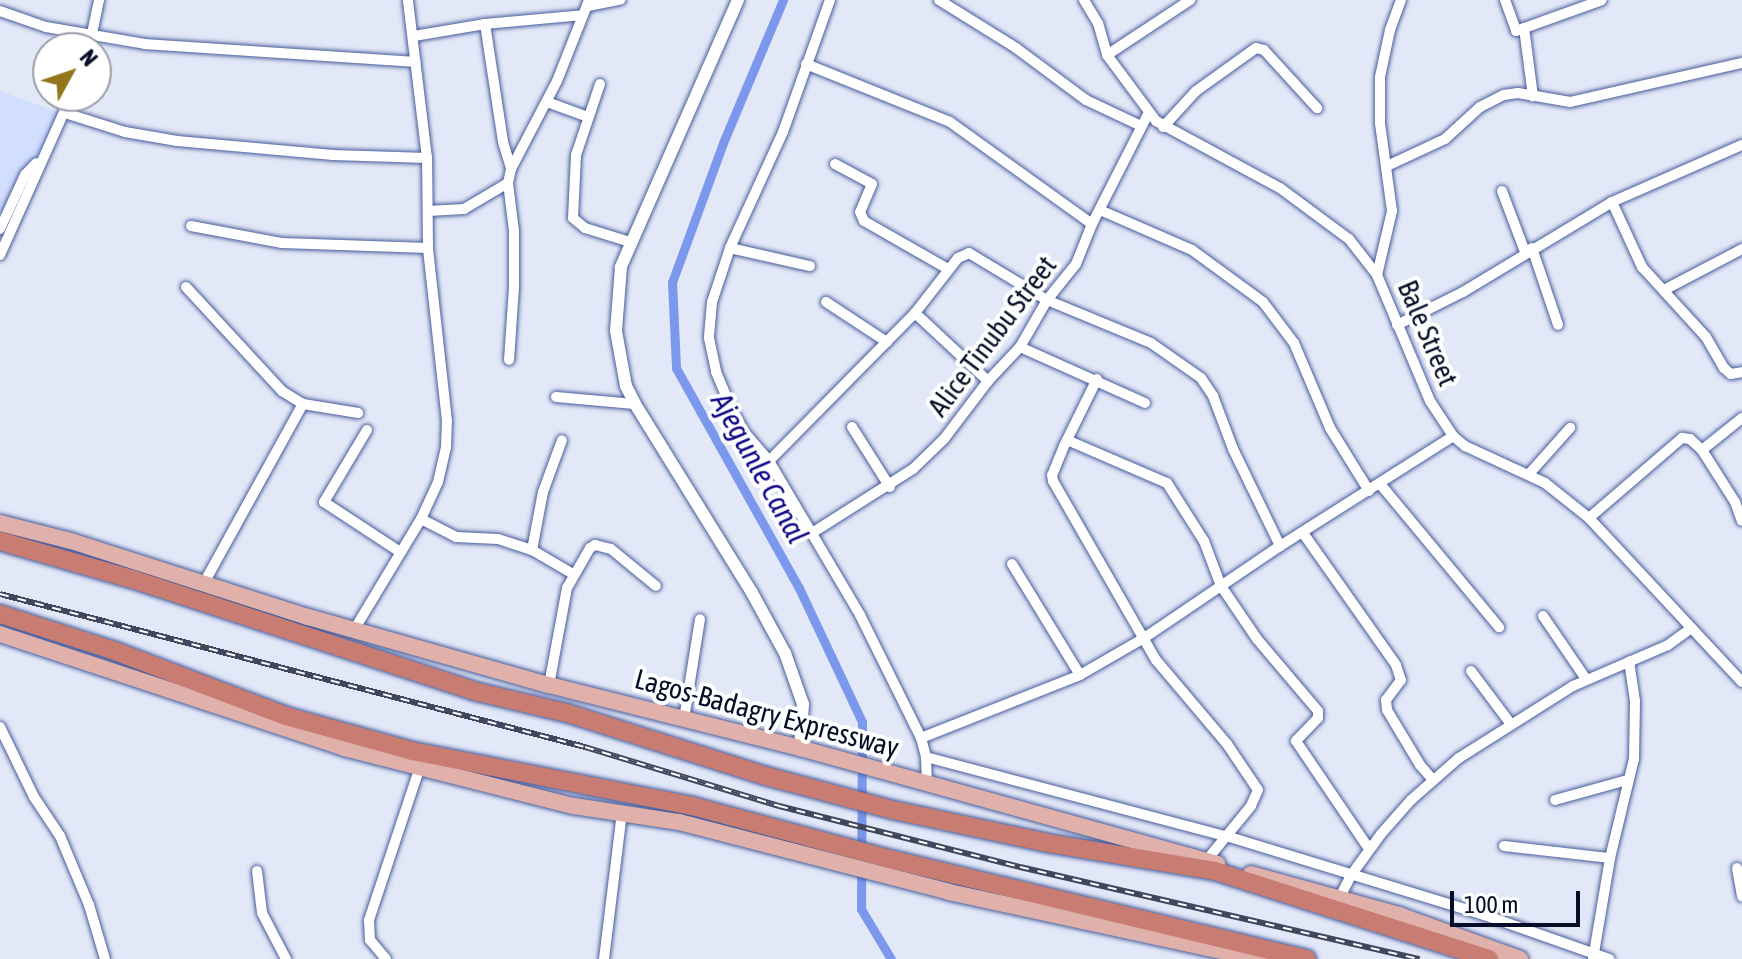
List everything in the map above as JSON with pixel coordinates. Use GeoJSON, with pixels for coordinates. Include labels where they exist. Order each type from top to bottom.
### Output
{"type":"FeatureCollection","features":[{"type":"Feature","properties":{"kind":"highway","name":"Lagos-Badagry Expressway"},"geometry":{"type":"LineString","coordinates":[[0,541],[132,579],[478,692],[567,713],[846,798],[1048,843],[1215,871],[1489,959]]}},
{"type":"Feature","properties":{"kind":"highway"},"geometry":{"type":"LineString","coordinates":[[0,614],[101,647],[286,716],[412,751],[692,806],[886,858],[1307,959]]}},
{"type":"Feature","properties":{"kind":"main road","name":"Lagos-Badagry Expressway"},"geometry":{"type":"LineString","coordinates":[[0,523],[71,541],[354,630],[549,685],[841,759],[1399,915],[1520,959]]}},
{"type":"Feature","properties":{"kind":"main road"},"geometry":{"type":"LineString","coordinates":[[1,638],[118,670],[314,739],[420,767],[574,806],[679,822],[908,881],[1251,958]]}},
{"type":"Feature","properties":{"kind":"street"},"geometry":{"type":"LineString","coordinates":[[93,32],[99,0]]}},
{"type":"Feature","properties":{"kind":"street"},"geometry":{"type":"LineString","coordinates":[[354,630],[421,519],[442,466],[447,421],[428,248],[427,158],[408,0]]}},
{"type":"Feature","properties":{"kind":"street"},"geometry":{"type":"LineString","coordinates":[[414,36],[620,0]]}},
{"type":"Feature","properties":{"kind":"street"},"geometry":{"type":"LineString","coordinates":[[738,0],[630,242],[621,267],[616,331],[626,386],[635,404],[751,591],[785,653],[803,704],[800,748]]}},
{"type":"Feature","properties":{"kind":"street"},"geometry":{"type":"LineString","coordinates":[[830,0],[783,132],[730,248],[712,302],[709,338],[716,372],[731,408],[745,433],[769,461],[888,667],[921,738],[926,757],[927,783]]}},
{"type":"Feature","properties":{"kind":"street"},"geometry":{"type":"LineString","coordinates":[[939,0],[1016,48],[1086,100],[1141,126]]}},
{"type":"Feature","properties":{"kind":"street","name":"Bale Street"},"geometry":{"type":"LineString","coordinates":[[1084,0],[1098,23],[1107,55],[1148,114],[1163,127],[1236,161],[1306,204],[1349,239],[1377,275],[1430,401],[1453,436],[1465,446],[1529,474],[1589,518],[1740,680]]}},
{"type":"Feature","properties":{"kind":"street"},"geometry":{"type":"LineString","coordinates":[[1107,55],[1190,0]]}},
{"type":"Feature","properties":{"kind":"street"},"geometry":{"type":"LineString","coordinates":[[1377,275],[1392,211],[1380,123],[1380,77],[1390,30],[1401,0]]}},
{"type":"Feature","properties":{"kind":"street"},"geometry":{"type":"LineString","coordinates":[[1505,0],[1512,28],[1516,31],[1602,0]]}},
{"type":"Feature","properties":{"kind":"street"},"geometry":{"type":"LineString","coordinates":[[509,360],[514,273],[508,183],[511,169],[547,102],[587,7]]}},
{"type":"Feature","properties":{"kind":"street"},"geometry":{"type":"LineString","coordinates":[[0,11],[61,32]]}},
{"type":"Feature","properties":{"kind":"street"},"geometry":{"type":"LineString","coordinates":[[485,24],[503,142],[511,169]]}},
{"type":"Feature","properties":{"kind":"street"},"geometry":{"type":"LineString","coordinates":[[1524,28],[1533,96]]}},
{"type":"Feature","properties":{"kind":"street"},"geometry":{"type":"LineString","coordinates":[[112,43],[415,62]]}},
{"type":"Feature","properties":{"kind":"street"},"geometry":{"type":"LineString","coordinates":[[1163,127],[1196,91],[1256,48],[1264,50],[1317,108]]}},
{"type":"Feature","properties":{"kind":"street"},"geometry":{"type":"LineString","coordinates":[[1387,166],[1445,139],[1493,99],[1518,93],[1570,102],[1742,63]]}},
{"type":"Feature","properties":{"kind":"street"},"geometry":{"type":"LineString","coordinates":[[806,64],[950,122],[1092,224]]}},
{"type":"Feature","properties":{"kind":"street"},"geometry":{"type":"LineString","coordinates":[[600,84],[574,165],[573,218],[585,228],[630,242]]}},
{"type":"Feature","properties":{"kind":"street"},"geometry":{"type":"LineString","coordinates":[[547,102],[588,117]]}},
{"type":"Feature","properties":{"kind":"street"},"geometry":{"type":"LineString","coordinates":[[0,229],[25,175],[40,159],[65,113],[125,132],[177,141],[333,155],[427,158]]}},
{"type":"Feature","properties":{"kind":"street","name":"Alice Tinubu Street"},"geometry":{"type":"LineString","coordinates":[[812,533],[890,487],[944,439],[988,381],[1020,347],[1047,300],[1076,264],[1092,224],[1148,114]]}},
{"type":"Feature","properties":{"kind":"street"},"geometry":{"type":"LineString","coordinates":[[1397,325],[1463,292],[1612,202],[1742,145]]}},
{"type":"Feature","properties":{"kind":"street"},"geometry":{"type":"LineString","coordinates":[[835,164],[872,184],[860,212],[864,221],[948,269]]}},
{"type":"Feature","properties":{"kind":"street"},"geometry":{"type":"LineString","coordinates":[[428,211],[464,209],[508,183]]}},
{"type":"Feature","properties":{"kind":"street"},"geometry":{"type":"LineString","coordinates":[[1502,191],[1558,325]]}},
{"type":"Feature","properties":{"kind":"street"},"geometry":{"type":"LineString","coordinates":[[0,194],[13,204]]}},
{"type":"Feature","properties":{"kind":"street"},"geometry":{"type":"LineString","coordinates":[[1612,202],[1633,254],[1706,337],[1724,368],[1731,374],[1742,372]]}},
{"type":"Feature","properties":{"kind":"street"},"geometry":{"type":"LineString","coordinates":[[0,255],[13,204]]}},
{"type":"Feature","properties":{"kind":"street"},"geometry":{"type":"LineString","coordinates":[[1100,210],[1192,250],[1263,302],[1294,343],[1330,428],[1369,491]]}},
{"type":"Feature","properties":{"kind":"street"},"geometry":{"type":"LineString","coordinates":[[191,226],[282,243],[428,248]]}},
{"type":"Feature","properties":{"kind":"street"},"geometry":{"type":"LineString","coordinates":[[730,248],[810,266]]}},
{"type":"Feature","properties":{"kind":"street"},"geometry":{"type":"LineString","coordinates":[[1664,290],[1742,249]]}},
{"type":"Feature","properties":{"kind":"street"},"geometry":{"type":"LineString","coordinates":[[769,461],[915,313],[948,269],[963,254],[973,254],[1047,300],[1124,329],[1176,358],[1201,378],[1213,396],[1233,449],[1280,546]]}},
{"type":"Feature","properties":{"kind":"street"},"geometry":{"type":"LineString","coordinates":[[186,287],[270,381],[303,404],[358,413]]}},
{"type":"Feature","properties":{"kind":"street"},"geometry":{"type":"LineString","coordinates":[[826,302],[887,342]]}},
{"type":"Feature","properties":{"kind":"street"},"geometry":{"type":"LineString","coordinates":[[915,313],[988,381]]}},
{"type":"Feature","properties":{"kind":"street"},"geometry":{"type":"LineString","coordinates":[[1020,347],[1145,403]]}},
{"type":"Feature","properties":{"kind":"street"},"geometry":{"type":"LineString","coordinates":[[1097,379],[1067,440],[1052,475],[1053,481],[1156,660],[1256,783],[1257,797],[1206,861]]}},
{"type":"Feature","properties":{"kind":"street"},"geometry":{"type":"LineString","coordinates":[[556,397],[635,404]]}},
{"type":"Feature","properties":{"kind":"street"},"geometry":{"type":"LineString","coordinates":[[204,583],[303,404]]}},
{"type":"Feature","properties":{"kind":"street"},"geometry":{"type":"LineString","coordinates":[[1702,450],[1742,418]]}},
{"type":"Feature","properties":{"kind":"street"},"geometry":{"type":"LineString","coordinates":[[852,427],[890,487]]}},
{"type":"Feature","properties":{"kind":"street"},"geometry":{"type":"LineString","coordinates":[[1529,474],[1570,428]]}},
{"type":"Feature","properties":{"kind":"street"},"geometry":{"type":"LineString","coordinates":[[367,430],[324,502],[400,552]]}},
{"type":"Feature","properties":{"kind":"street"},"geometry":{"type":"LineString","coordinates":[[921,738],[1080,675],[1144,638],[1280,546],[1381,485],[1453,436]]}},
{"type":"Feature","properties":{"kind":"street"},"geometry":{"type":"LineString","coordinates":[[1589,518],[1674,442],[1690,439],[1702,450],[1735,502],[1742,521]]}},
{"type":"Feature","properties":{"kind":"street"},"geometry":{"type":"LineString","coordinates":[[532,550],[543,492],[562,440]]}},
{"type":"Feature","properties":{"kind":"street"},"geometry":{"type":"LineString","coordinates":[[1067,440],[1167,483],[1204,541],[1221,586],[1257,639],[1318,711],[1318,718],[1296,741],[1369,849]]}},
{"type":"Feature","properties":{"kind":"street"},"geometry":{"type":"LineString","coordinates":[[1381,485],[1499,627]]}},
{"type":"Feature","properties":{"kind":"street"},"geometry":{"type":"LineString","coordinates":[[421,519],[456,537],[498,539],[532,550],[573,574]]}},
{"type":"Feature","properties":{"kind":"street"},"geometry":{"type":"LineString","coordinates":[[1303,533],[1396,665],[1401,680],[1386,700],[1387,710],[1420,765],[1432,779]]}},
{"type":"Feature","properties":{"kind":"street"},"geometry":{"type":"LineString","coordinates":[[549,685],[564,603],[573,574],[590,548],[602,545],[656,586]]}},
{"type":"Feature","properties":{"kind":"street"},"geometry":{"type":"LineString","coordinates":[[1012,564],[1080,675]]}},
{"type":"Feature","properties":{"kind":"street"},"geometry":{"type":"LineString","coordinates":[[1543,616],[1586,679]]}},
{"type":"Feature","properties":{"kind":"street"},"geometry":{"type":"LineString","coordinates":[[684,719],[700,619]]}},
{"type":"Feature","properties":{"kind":"street"},"geometry":{"type":"LineString","coordinates":[[1339,899],[1369,849],[1432,779],[1510,723],[1532,714],[1586,679],[1668,645],[1691,628]]}},
{"type":"Feature","properties":{"kind":"street"},"geometry":{"type":"LineString","coordinates":[[1594,956],[1610,858],[1636,739],[1629,661]]}},
{"type":"Feature","properties":{"kind":"street"},"geometry":{"type":"LineString","coordinates":[[1740,680],[1742,665]]}},
{"type":"Feature","properties":{"kind":"street"},"geometry":{"type":"LineString","coordinates":[[1471,671],[1510,723]]}},
{"type":"Feature","properties":{"kind":"street"},"geometry":{"type":"LineString","coordinates":[[0,727],[34,797],[60,836],[89,905],[105,959]]}},
{"type":"Feature","properties":{"kind":"street"},"geometry":{"type":"LineString","coordinates":[[926,757],[1226,836],[1609,959]]}},
{"type":"Feature","properties":{"kind":"street"},"geometry":{"type":"LineString","coordinates":[[386,959],[370,940],[369,920],[420,767]]}},
{"type":"Feature","properties":{"kind":"street"},"geometry":{"type":"LineString","coordinates":[[1555,800],[1627,780]]}},
{"type":"Feature","properties":{"kind":"street"},"geometry":{"type":"LineString","coordinates":[[604,959],[622,813]]}},
{"type":"Feature","properties":{"kind":"street"},"geometry":{"type":"LineString","coordinates":[[1504,846],[1610,858]]}},
{"type":"Feature","properties":{"kind":"street"},"geometry":{"type":"LineString","coordinates":[[1737,868],[1742,897]]}},
{"type":"Feature","properties":{"kind":"street"},"geometry":{"type":"LineString","coordinates":[[257,871],[262,913],[286,959]]}},
{"type":"Feature","properties":{"kind":"shaded area"},"geometry":{"type":"Polygon","coordinates":[[[0,91],[32,103],[32,112],[57,112],[68,116],[29,180],[0,252],[0,91]]]}},
{"type":"Feature","properties":{"kind":"waterway","name":"Ajegunle Canal"},"geometry":{"type":"LineString","coordinates":[[783,0],[723,143],[672,282],[676,368],[799,588],[862,722],[861,909],[891,959]]}},
{"type":"Feature","properties":{"kind":"railway"},"geometry":{"type":"LineString","coordinates":[[0,594],[585,747],[779,806],[1020,867],[1420,959]]}}]}
